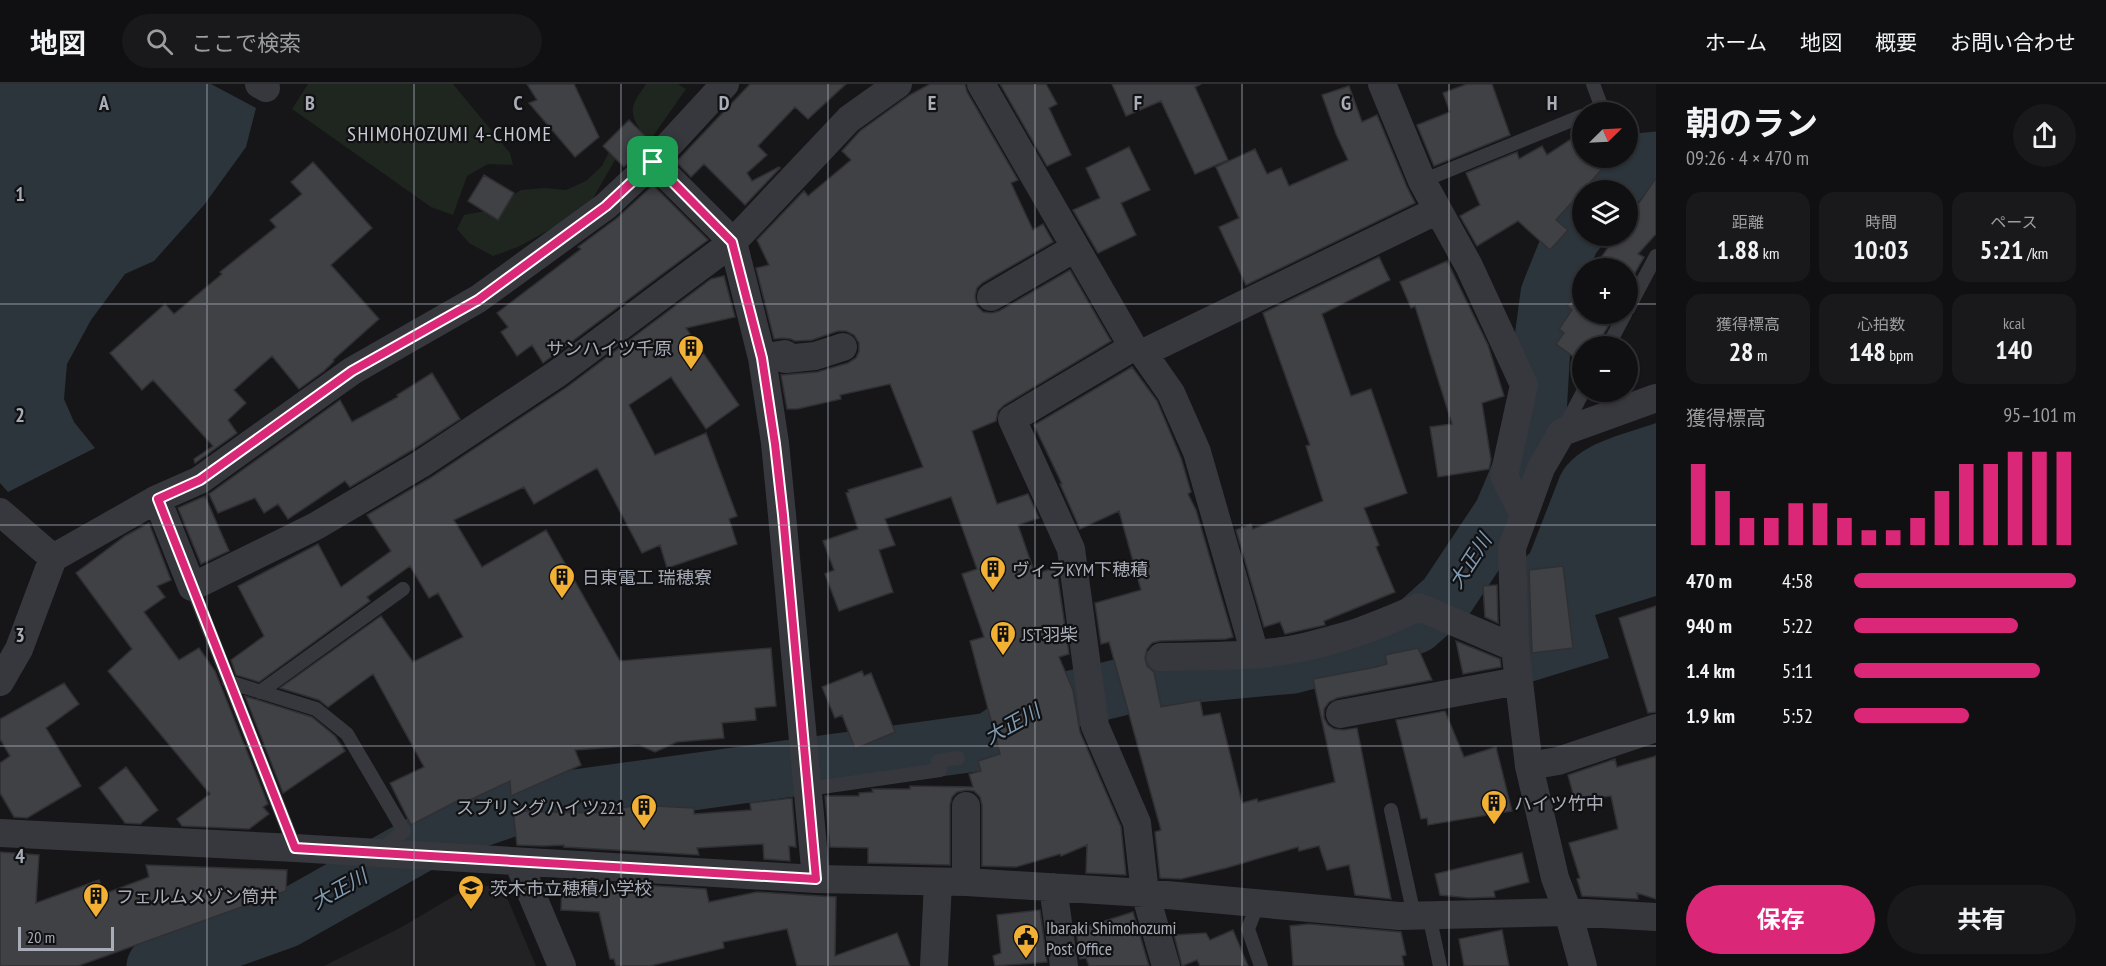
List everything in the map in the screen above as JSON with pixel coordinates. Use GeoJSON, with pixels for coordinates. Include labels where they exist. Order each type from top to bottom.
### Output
{"type":"FeatureCollection","features":[{"type":"Feature","properties":{"kind":"street"},"geometry":{"type":"LineString","coordinates":[[0,682],[19,649],[53,558],[158,499],[200,480],[352,371],[478,300],[606,206],[653,162],[725,84]]}},
{"type":"Feature","properties":{"kind":"street"},"geometry":{"type":"LineString","coordinates":[[158,499],[192,588],[316,526],[421,464],[558,373],[732,242],[849,119],[898,84]]}},
{"type":"Feature","properties":{"kind":"street"},"geometry":{"type":"LineString","coordinates":[[981,84],[1075,248],[1138,350],[1171,393],[1197,452],[1255,654]]}},
{"type":"Feature","properties":{"kind":"street"},"geometry":{"type":"LineString","coordinates":[[1382,84],[1422,181],[1469,266],[1524,385],[1504,476],[1521,509]]}},
{"type":"Feature","properties":{"kind":"street"},"geometry":{"type":"LineString","coordinates":[[653,162],[732,242],[762,358],[777,464],[816,879]]}},
{"type":"Feature","properties":{"kind":"street"},"geometry":{"type":"LineString","coordinates":[[1166,966],[1145,893],[1137,823],[1095,726],[1071,549],[1012,419],[1138,350],[1438,210]]}},
{"type":"Feature","properties":{"kind":"street"},"geometry":{"type":"LineString","coordinates":[[991,297],[1075,248]]}},
{"type":"Feature","properties":{"kind":"street"},"geometry":{"type":"LineString","coordinates":[[762,358],[785,354],[785,359],[815,356],[843,347]]}},
{"type":"Feature","properties":{"kind":"street"},"geometry":{"type":"LineString","coordinates":[[1583,966],[1568,912],[1555,878],[1529,766],[1515,648],[1512,548],[1521,509],[1562,432],[1656,398]]}},
{"type":"Feature","properties":{"kind":"street"},"geometry":{"type":"LineString","coordinates":[[0,512],[53,558]]}},
{"type":"Feature","properties":{"kind":"street"},"geometry":{"type":"LineString","coordinates":[[1161,657],[1255,654],[1328,642],[1374,628],[1419,607],[1515,648]]}},
{"type":"Feature","properties":{"kind":"street"},"geometry":{"type":"LineString","coordinates":[[1341,714],[1518,681]]}},
{"type":"Feature","properties":{"kind":"street"},"geometry":{"type":"LineString","coordinates":[[1529,766],[1558,761],[1656,728]]}},
{"type":"Feature","properties":{"kind":"street"},"geometry":{"type":"LineString","coordinates":[[966,806],[966,882]]}},
{"type":"Feature","properties":{"kind":"street"},"geometry":{"type":"LineString","coordinates":[[0,832],[816,879],[966,882],[1053,887],[1399,916],[1568,912],[1656,917]]}},
{"type":"Feature","properties":{"kind":"street"},"geometry":{"type":"LineString","coordinates":[[518,862],[562,966]]}},
{"type":"Feature","properties":{"kind":"street"},"geometry":{"type":"LineString","coordinates":[[934,966],[938,882]]}},
{"type":"Feature","properties":{"kind":"street"},"geometry":{"type":"LineString","coordinates":[[1053,887],[1064,966]]}},
{"type":"Feature","properties":{"kind":"lane"},"geometry":{"type":"LineString","coordinates":[[1593,84],[1600,102]]}},
{"type":"Feature","properties":{"kind":"lane"},"geometry":{"type":"LineString","coordinates":[[1422,181],[1572,120]]}},
{"type":"Feature","properties":{"kind":"lane"},"geometry":{"type":"LineString","coordinates":[[1638,290],[1656,256]]}},
{"type":"Feature","properties":{"kind":"lane"},"geometry":{"type":"LineString","coordinates":[[1562,432],[1578,402]]}},
{"type":"Feature","properties":{"kind":"lane"},"geometry":{"type":"LineString","coordinates":[[192,588],[295,848]]}},
{"type":"Feature","properties":{"kind":"lane"},"geometry":{"type":"LineString","coordinates":[[260,692],[403,590]]}},
{"type":"Feature","properties":{"kind":"lane"},"geometry":{"type":"LineString","coordinates":[[229,682],[316,709],[347,734],[405,831],[377,854]]}},
{"type":"Feature","properties":{"kind":"lane"},"geometry":{"type":"LineString","coordinates":[[808,789],[940,770],[938,761],[958,758]]}},
{"type":"Feature","properties":{"kind":"lane"},"geometry":{"type":"LineString","coordinates":[[1391,810],[1421,915],[1440,966]]}},
{"type":"Feature","properties":{"kind":"lane"},"geometry":{"type":"LineString","coordinates":[[1258,903],[1248,929],[1262,966]]}},
{"type":"Feature","properties":{"kind":"shaded area"},"geometry":{"type":"Polygon","coordinates":[[[0,84],[211,84],[256,108],[246,147],[204,205],[154,261],[125,274],[91,320],[67,364],[64,399],[74,422],[95,448],[8,492],[0,483],[0,84]]]}},
{"type":"Feature","properties":{"kind":"shaded area"},"geometry":{"type":"Polygon","coordinates":[[[308,84],[453,84],[510,153],[513,165],[488,164],[467,176],[453,215],[431,207],[292,109],[308,84]]]}},
{"type":"Feature","properties":{"kind":"shaded area"},"geometry":{"type":"Polygon","coordinates":[[[646,84],[678,84],[686,89],[651,139],[631,147],[615,160],[592,200],[580,213],[518,247],[493,256],[469,243],[457,229],[464,215],[490,210],[521,190],[545,188],[566,190],[586,181],[602,166],[613,144],[640,130],[636,123],[633,106],[646,84]]]}},
{"type":"Feature","properties":{"kind":"shaded area"},"geometry":{"type":"Polygon","coordinates":[[[1656,423],[1656,596],[1595,615],[1609,658],[1531,682],[1520,562],[1530,553],[1560,476],[1577,455],[1589,448],[1615,436],[1656,423]]]}},
{"type":"Feature","properties":{"kind":"shaded area","name":"茨木市立穂積小学校"},"geometry":{"type":"Polygon","coordinates":[[[471,886],[490,886],[505,893],[536,966],[324,966],[400,928],[471,886]]]}},
{"type":"Feature","properties":{"kind":"building"},"geometry":{"type":"Polygon","coordinates":[[[527,84],[574,84],[599,137],[575,157],[529,103],[537,100],[527,84]]]}},
{"type":"Feature","properties":{"kind":"building"},"geometry":{"type":"Polygon","coordinates":[[[750,84],[846,84],[808,119],[795,107],[758,146],[767,155],[747,173],[752,181],[780,168],[745,205],[704,164],[691,177],[676,162],[750,84]]]}},
{"type":"Feature","properties":{"kind":"building"},"geometry":{"type":"Polygon","coordinates":[[[930,84],[965,84],[967,92],[1018,180],[1011,183],[1033,230],[1043,224],[1053,242],[982,283],[977,288],[975,296],[977,306],[983,312],[999,311],[1070,270],[1111,341],[1004,405],[998,411],[996,421],[972,431],[997,504],[1028,494],[1039,518],[1018,525],[1035,574],[1054,568],[1058,579],[1069,654],[1059,657],[1073,690],[1080,732],[1121,827],[1126,875],[1086,873],[1087,845],[1061,856],[1060,854],[1016,867],[982,866],[982,805],[980,797],[974,791],[967,790],[957,792],[952,797],[950,805],[950,865],[868,863],[868,848],[830,847],[825,796],[859,796],[859,793],[873,792],[872,789],[910,789],[910,786],[973,787],[969,774],[981,771],[978,761],[1000,754],[970,641],[984,637],[962,574],[977,569],[951,497],[885,519],[895,545],[879,550],[893,592],[839,611],[825,574],[834,570],[823,541],[858,529],[846,493],[849,492],[848,490],[923,467],[890,384],[840,395],[841,399],[797,409],[787,409],[781,375],[817,372],[848,363],[856,358],[859,343],[854,335],[846,331],[838,331],[812,340],[774,339],[756,268],[769,265],[757,240],[804,191],[808,196],[851,160],[842,151],[860,131],[910,95],[930,84]]]}},
{"type":"Feature","properties":{"kind":"building"},"geometry":{"type":"Polygon","coordinates":[[[1000,84],[1046,84],[1057,104],[1049,108],[1071,155],[1047,166],[1000,84]]]}},
{"type":"Feature","properties":{"kind":"building"},"geometry":{"type":"Polygon","coordinates":[[[1112,84],[1201,84],[1195,87],[1228,160],[1195,174],[1161,101],[1126,116],[1112,84]]]}},
{"type":"Feature","properties":{"kind":"building"},"geometry":{"type":"Polygon","coordinates":[[[1467,84],[1492,84],[1510,135],[1434,166],[1417,125],[1450,112],[1443,93],[1467,84]]]}},
{"type":"Feature","properties":{"kind":"building"},"geometry":{"type":"Polygon","coordinates":[[[1349,86],[1362,122],[1377,115],[1415,203],[1246,285],[1219,227],[1239,218],[1216,167],[1255,149],[1267,174],[1281,168],[1289,186],[1348,160],[1322,95],[1349,86]]]}},
{"type":"Feature","properties":{"kind":"building"},"geometry":{"type":"Polygon","coordinates":[[[629,120],[650,141],[624,167],[603,146],[629,120]]]}},
{"type":"Feature","properties":{"kind":"building"},"geometry":{"type":"Polygon","coordinates":[[[1572,139],[1572,168],[1603,168],[1592,180],[1572,180],[1572,202],[1556,220],[1568,230],[1550,250],[1518,221],[1477,246],[1460,216],[1480,205],[1466,173],[1517,152],[1519,159],[1542,146],[1547,155],[1572,139]]]}},
{"type":"Feature","properties":{"kind":"building"},"geometry":{"type":"Polygon","coordinates":[[[1129,147],[1150,190],[1121,203],[1136,235],[1098,253],[1073,210],[1100,198],[1086,168],[1129,147]]]}},
{"type":"Feature","properties":{"kind":"building"},"geometry":{"type":"Polygon","coordinates":[[[313,162],[372,228],[331,265],[379,319],[333,360],[324,371],[299,389],[272,356],[234,390],[246,403],[228,420],[237,433],[195,463],[194,459],[213,446],[153,380],[142,390],[110,353],[165,304],[174,314],[222,274],[220,272],[276,227],[270,220],[302,194],[291,182],[313,162]]]}},
{"type":"Feature","properties":{"kind":"building"},"geometry":{"type":"Polygon","coordinates":[[[484,175],[514,193],[498,220],[468,201],[484,175]]]}},
{"type":"Feature","properties":{"kind":"building"},"geometry":{"type":"Polygon","coordinates":[[[1656,178],[1656,234],[1638,254],[1644,257],[1638,268],[1638,258],[1601,258],[1609,246],[1638,246],[1638,204],[1656,178]]]}},
{"type":"Feature","properties":{"kind":"building"},"geometry":{"type":"Polygon","coordinates":[[[653,185],[708,240],[543,363],[532,345],[517,356],[501,332],[508,327],[497,313],[581,249],[578,247],[617,218],[653,185]]]}},
{"type":"Feature","properties":{"kind":"building"},"geometry":{"type":"Polygon","coordinates":[[[1379,257],[1390,280],[1322,314],[1351,396],[1371,389],[1407,493],[1364,508],[1379,545],[1376,547],[1395,592],[1324,621],[1325,625],[1285,634],[1280,622],[1264,627],[1236,530],[1251,524],[1253,529],[1323,501],[1306,446],[1310,445],[1263,313],[1379,257]]]}},
{"type":"Feature","properties":{"kind":"building"},"geometry":{"type":"Polygon","coordinates":[[[1447,261],[1488,345],[1504,396],[1482,403],[1491,460],[1489,469],[1438,477],[1430,427],[1452,424],[1415,306],[1411,308],[1400,282],[1447,261]]]}},
{"type":"Feature","properties":{"kind":"building"},"geometry":{"type":"Polygon","coordinates":[[[724,276],[735,317],[686,328],[739,405],[706,429],[671,377],[629,405],[655,455],[706,433],[737,516],[729,519],[737,544],[667,568],[660,545],[642,553],[597,468],[534,504],[524,487],[454,520],[482,567],[546,530],[620,661],[771,648],[776,706],[755,708],[756,720],[722,723],[724,738],[677,742],[655,752],[639,745],[575,750],[581,765],[511,796],[510,781],[459,805],[457,801],[411,825],[390,783],[424,767],[373,674],[328,707],[319,700],[280,688],[381,616],[413,662],[463,637],[438,593],[429,598],[410,566],[367,597],[370,601],[259,682],[236,675],[231,660],[264,636],[238,586],[318,544],[341,587],[391,551],[367,515],[430,478],[567,387],[711,279],[724,276]]]}},
{"type":"Feature","properties":{"kind":"building"},"geometry":{"type":"Polygon","coordinates":[[[1572,299],[1572,310],[1567,306],[1572,299]]]}},
{"type":"Feature","properties":{"kind":"building"},"geometry":{"type":"Polygon","coordinates":[[[1572,310],[1572,324],[1610,324],[1602,336],[1572,336],[1572,356],[1556,344],[1564,333],[1559,329],[1572,310]]]}},
{"type":"Feature","properties":{"kind":"building"},"geometry":{"type":"Polygon","coordinates":[[[1132,367],[1157,401],[1181,458],[1191,492],[1188,494],[1196,510],[1233,637],[1152,643],[1147,649],[1145,658],[1147,666],[1154,672],[1161,707],[1200,700],[1203,716],[1220,713],[1242,803],[1257,799],[1258,802],[1335,782],[1313,679],[1387,664],[1385,655],[1418,648],[1432,680],[1337,698],[1329,702],[1324,709],[1324,718],[1334,729],[1357,728],[1391,899],[1355,895],[1349,865],[1327,870],[1319,846],[1299,851],[1298,847],[1181,879],[1160,878],[1155,832],[1161,830],[1109,642],[1101,644],[1095,603],[1141,590],[1119,511],[1080,529],[1034,425],[1132,367]]]}},
{"type":"Feature","properties":{"kind":"building"},"geometry":{"type":"Polygon","coordinates":[[[432,373],[460,419],[350,487],[345,481],[288,519],[278,504],[264,513],[255,498],[218,513],[209,494],[340,400],[352,422],[398,397],[397,395],[432,373]]]}},
{"type":"Feature","properties":{"kind":"building"},"geometry":{"type":"Polygon","coordinates":[[[205,496],[229,551],[201,564],[178,508],[205,496]]]}},
{"type":"Feature","properties":{"kind":"building"},"geometry":{"type":"Polygon","coordinates":[[[149,523],[171,580],[157,586],[165,597],[144,612],[179,660],[199,648],[215,671],[268,804],[263,807],[269,814],[249,829],[182,826],[177,819],[210,794],[108,671],[132,649],[76,573],[125,536],[149,523]]]}},
{"type":"Feature","properties":{"kind":"building"},"geometry":{"type":"Polygon","coordinates":[[[1563,566],[1573,648],[1532,653],[1529,570],[1563,566]]]}},
{"type":"Feature","properties":{"kind":"building"},"geometry":{"type":"Polygon","coordinates":[[[1497,585],[1498,623],[1485,617],[1483,586],[1497,585]]]}},
{"type":"Feature","properties":{"kind":"building"},"geometry":{"type":"Polygon","coordinates":[[[1656,606],[1656,712],[1648,713],[1619,618],[1656,606]]]}},
{"type":"Feature","properties":{"kind":"building"},"geometry":{"type":"Polygon","coordinates":[[[1456,641],[1500,659],[1501,667],[1463,674],[1456,641]]]}},
{"type":"Feature","properties":{"kind":"building"},"geometry":{"type":"Polygon","coordinates":[[[862,671],[864,676],[871,673],[895,732],[855,749],[842,715],[835,718],[822,687],[862,671]]]}},
{"type":"Feature","properties":{"kind":"building"},"geometry":{"type":"Polygon","coordinates":[[[64,683],[79,704],[46,728],[81,786],[27,818],[14,817],[0,793],[0,763],[10,756],[0,739],[0,719],[64,683]]]}},
{"type":"Feature","properties":{"kind":"building"},"geometry":{"type":"Polygon","coordinates":[[[245,696],[312,717],[335,736],[345,751],[283,793],[245,696]]]}},
{"type":"Feature","properties":{"kind":"building"},"geometry":{"type":"Polygon","coordinates":[[[1445,711],[1464,757],[1496,747],[1512,811],[1428,825],[1427,818],[1421,819],[1396,720],[1445,711]]]}},
{"type":"Feature","properties":{"kind":"building"},"geometry":{"type":"Polygon","coordinates":[[[1656,756],[1656,899],[1637,893],[1638,899],[1582,896],[1577,879],[1580,878],[1569,843],[1618,829],[1611,796],[1575,801],[1568,775],[1615,759],[1617,767],[1656,756]]]}},
{"type":"Feature","properties":{"kind":"building"},"geometry":{"type":"Polygon","coordinates":[[[126,767],[158,810],[140,824],[125,823],[99,788],[126,767]]]}},
{"type":"Feature","properties":{"kind":"building"},"geometry":{"type":"Polygon","coordinates":[[[792,798],[796,847],[789,846],[790,861],[764,859],[763,844],[697,848],[699,855],[564,847],[564,845],[517,845],[513,811],[594,813],[637,805],[694,808],[694,814],[751,810],[750,803],[792,798]]]}},
{"type":"Feature","properties":{"kind":"building"},"geometry":{"type":"Polygon","coordinates":[[[0,852],[39,855],[36,903],[99,880],[104,894],[149,877],[146,865],[287,870],[286,891],[78,966],[0,966],[0,852]]]}},
{"type":"Feature","properties":{"kind":"building"},"geometry":{"type":"Polygon","coordinates":[[[1522,853],[1529,882],[1494,891],[1495,897],[1469,898],[1440,895],[1435,874],[1522,853]]]}},
{"type":"Feature","properties":{"kind":"building"},"geometry":{"type":"Polygon","coordinates":[[[562,880],[706,889],[709,902],[757,892],[836,897],[835,956],[897,933],[910,966],[797,966],[787,929],[723,942],[724,948],[650,966],[616,966],[614,959],[610,959],[599,912],[561,910],[562,880]]]}},
{"type":"Feature","properties":{"kind":"building"},"geometry":{"type":"Polygon","coordinates":[[[1040,910],[1047,962],[995,966],[993,956],[1001,953],[997,915],[1040,910]]]}},
{"type":"Feature","properties":{"kind":"building"},"geometry":{"type":"Polygon","coordinates":[[[1133,912],[1149,966],[1089,966],[1086,958],[1080,959],[1076,930],[1133,912]]]}},
{"type":"Feature","properties":{"kind":"building"},"geometry":{"type":"Polygon","coordinates":[[[1309,924],[1401,932],[1406,955],[1402,956],[1404,966],[1293,966],[1290,926],[1309,924]]]}},
{"type":"Feature","properties":{"kind":"building"},"geometry":{"type":"Polygon","coordinates":[[[1233,930],[1248,966],[1200,966],[1197,960],[1182,966],[1174,935],[1206,933],[1210,940],[1233,930]]]}},
{"type":"Feature","properties":{"kind":"building"},"geometry":{"type":"Polygon","coordinates":[[[1502,930],[1509,966],[1464,966],[1459,939],[1502,930]]]}},
{"type":"Feature","properties":{"kind":"waterway","name":"大正川"},"geometry":{"type":"LineString","coordinates":[[1620,180],[1635,162],[1656,160]]}},
{"type":"Feature","properties":{"kind":"waterway","name":"大正川"},"geometry":{"type":"LineString","coordinates":[[155,966],[285,920],[443,831],[517,806],[990,741],[1043,706],[1163,677],[1293,665],[1360,647],[1416,625],[1446,598],[1502,514],[1537,431],[1542,346],[1549,294],[1572,238]]}},
{"type":"Feature","properties":{"kind":"place","name":"サンハイツ千原"},"geometry":{"type":"Point","coordinates":[691,371]}},
{"type":"Feature","properties":{"kind":"place","name":"ヴィラKYM下穂積"},"geometry":{"type":"Point","coordinates":[993,592]}},
{"type":"Feature","properties":{"kind":"place","name":"日東電工 瑞穂寮"},"geometry":{"type":"Point","coordinates":[562,600]}},
{"type":"Feature","properties":{"kind":"place","name":"JST羽柴"},"geometry":{"type":"Point","coordinates":[1003,657]}},
{"type":"Feature","properties":{"kind":"place","name":"ハイツ竹中"},"geometry":{"type":"Point","coordinates":[1494,826]}},
{"type":"Feature","properties":{"kind":"place","name":"スプリングハイツ221"},"geometry":{"type":"Point","coordinates":[644,830]}},
{"type":"Feature","properties":{"kind":"place","name":"茨木市立穂積小学校"},"geometry":{"type":"Point","coordinates":[471,911]}},
{"type":"Feature","properties":{"kind":"place","name":"フェルムメゾン筒井"},"geometry":{"type":"Point","coordinates":[96,919]}},
{"type":"Feature","properties":{"kind":"place","name":"Ibaraki Shimohozumi Post Office"},"geometry":{"type":"Point","coordinates":[1026,960]}},
{"type":"Feature","properties":{"kind":"district","name":"SHIMOHOZUMI 4-CHOME"},"geometry":{"type":"Point","coordinates":[450,134]}},
{"type":"Feature","properties":{"kind":"route"},"geometry":{"type":"LineString","coordinates":[[653,162],[732,242],[762,358],[783,515],[816,879],[295,848],[158,499],[200,480],[352,371],[478,300],[606,206],[653,162]]}}]}
